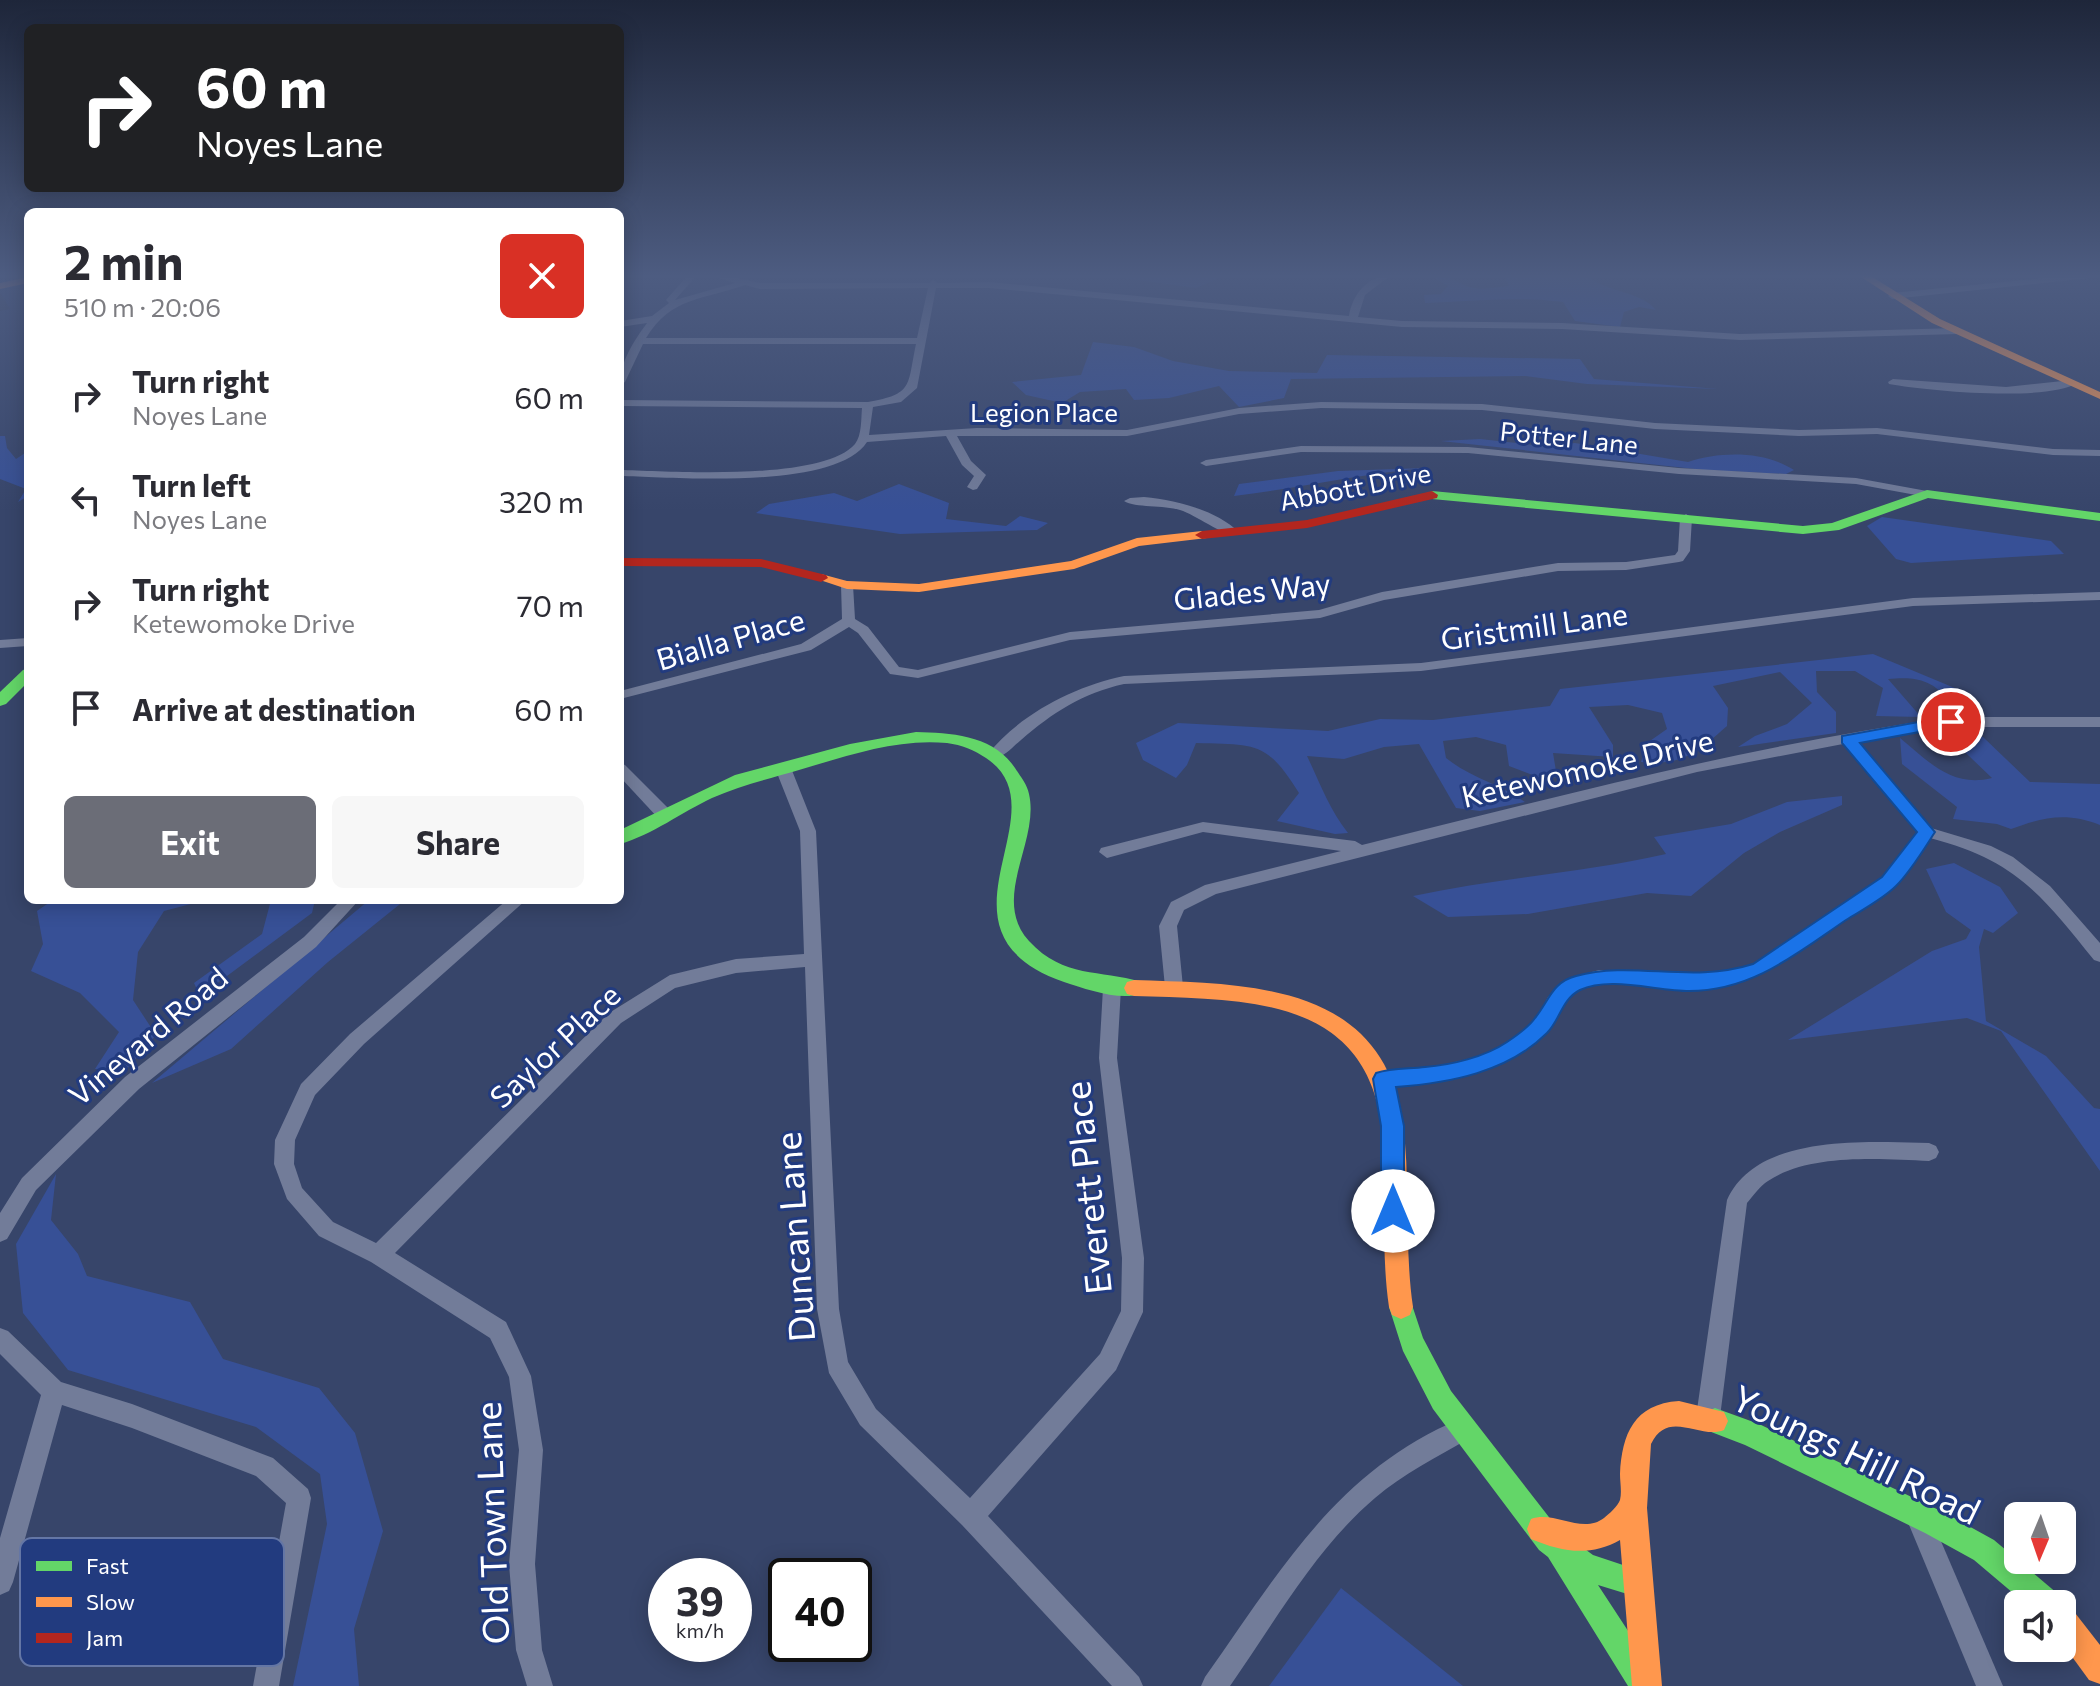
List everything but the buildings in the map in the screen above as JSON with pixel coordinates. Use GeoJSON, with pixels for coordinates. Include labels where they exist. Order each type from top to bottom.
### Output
{"type":"FeatureCollection","features":[{"type":"Feature","properties":{"kind":"street"},"geometry":{"type":"LineString","coordinates":[[624,373],[633,354]]}},
{"type":"Feature","properties":{"kind":"street"},"geometry":{"type":"LineString","coordinates":[[624,403],[868,405],[897,400],[912,388],[920,354]]}},
{"type":"Feature","properties":{"kind":"street"},"geometry":{"type":"LineString","coordinates":[[2008,354],[2100,396]]}},
{"type":"Feature","properties":{"kind":"street"},"geometry":{"type":"LineString","coordinates":[[1893,382],[2012,389],[2048,389],[2072,383]]}},
{"type":"Feature","properties":{"kind":"street"},"geometry":{"type":"LineString","coordinates":[[624,473],[801,471],[842,459],[863,439],[868,405]]}},
{"type":"Feature","properties":{"kind":"street","name":"Legion Place"},"geometry":{"type":"LineString","coordinates":[[863,439],[950,433],[1127,433],[1250,409],[1321,405],[1482,407],[1655,426],[1827,434],[1877,431],[2053,452],[2100,453]]}},
{"type":"Feature","properties":{"kind":"street"},"geometry":{"type":"LineString","coordinates":[[950,433],[966,463],[980,475],[973,487]]}},
{"type":"Feature","properties":{"kind":"street","name":"Potter Lane"},"geometry":{"type":"LineString","coordinates":[[1206,463],[1301,449],[1468,450],[1679,471],[1856,481],[1927,494]]}},
{"type":"Feature","properties":{"kind":"street","name":"Abbott Drive"},"geometry":{"type":"LineString","coordinates":[[624,562],[761,563],[847,585],[919,588],[1074,565],[1137,542],[1307,524],[1423,495],[1443,494],[1816,531],[1927,494],[2100,517]]}},
{"type":"Feature","properties":{"kind":"street"},"geometry":{"type":"LineString","coordinates":[[1130,501],[1159,499],[1203,515],[1233,532]]}},
{"type":"Feature","properties":{"kind":"street","name":"Glades Way"},"geometry":{"type":"LineString","coordinates":[[849,621],[863,630],[895,671],[918,674],[1070,636],[1320,614],[1382,596],[1558,567],[1653,563],[1679,558],[1684,551],[1686,518]]}},
{"type":"Feature","properties":{"kind":"street"},"geometry":{"type":"LineString","coordinates":[[847,585],[849,621]]}},
{"type":"Feature","properties":{"kind":"street","name":"Gristmill Lane"},"geometry":{"type":"LineString","coordinates":[[995,754],[1064,698],[1093,686],[1124,680],[1421,667],[1913,602],[2100,596]]}},
{"type":"Feature","properties":{"kind":"street","name":"Bialla Place"},"geometry":{"type":"LineString","coordinates":[[624,694],[806,647],[849,621]]}},
{"type":"Feature","properties":{"kind":"street"},"geometry":{"type":"LineString","coordinates":[[0,644],[24,642]]}},
{"type":"Feature","properties":{"kind":"street"},"geometry":{"type":"LineString","coordinates":[[0,701],[24,677]]}},
{"type":"Feature","properties":{"kind":"street","name":"Ketewomoke Drive"},"geometry":{"type":"LineString","coordinates":[[1174,987],[1168,926],[1177,906],[1211,889],[1697,767],[1951,722],[2100,722]]}},
{"type":"Feature","properties":{"kind":"street"},"geometry":{"type":"LineString","coordinates":[[624,836],[733,782],[865,744],[904,737],[940,737],[971,743],[995,754],[1015,778],[1021,811],[1006,872],[1002,904],[1012,934],[1035,959],[1070,978],[1112,988],[1174,987],[1260,992],[1296,1001],[1326,1016],[1356,1043],[1384,1079],[1392,1126],[1393,1239],[1402,1318],[1460,1431],[1559,1549],[1647,1686]]}},
{"type":"Feature","properties":{"kind":"street"},"geometry":{"type":"LineString","coordinates":[[1848,740],[1926,832],[1983,846],[2013,862],[2048,892],[2100,955]]}},
{"type":"Feature","properties":{"kind":"street","name":"Duncan Lane"},"geometry":{"type":"LineString","coordinates":[[783,768],[808,831],[828,1309],[837,1365],[868,1417],[971,1516],[1130,1686]]}},
{"type":"Feature","properties":{"kind":"street"},"geometry":{"type":"LineString","coordinates":[[624,772],[665,815]]}},
{"type":"Feature","properties":{"kind":"street"},"geometry":{"type":"LineString","coordinates":[[1107,852],[1203,827],[1364,849]]}},
{"type":"Feature","properties":{"kind":"street"},"geometry":{"type":"LineString","coordinates":[[1384,1079],[1429,1076],[1481,1064],[1513,1049],[1542,1025],[1554,1002],[1571,985],[1599,977],[1690,983],[1731,979],[1760,969],[1889,882],[1926,832]]}},
{"type":"Feature","properties":{"kind":"street","name":"Vineyard Road"},"geometry":{"type":"LineString","coordinates":[[0,1232],[29,1184],[132,1083],[310,942],[347,904]]}},
{"type":"Feature","properties":{"kind":"street","name":"Old Town Lane"},"geometry":{"type":"LineString","coordinates":[[513,904],[357,1039],[308,1090],[285,1140],[284,1164],[294,1193],[326,1229],[379,1255],[498,1330],[520,1376],[531,1450],[522,1564],[529,1650],[540,1686]]}},
{"type":"Feature","properties":{"kind":"street","name":"Saylor Place"},"geometry":{"type":"LineString","coordinates":[[379,1255],[615,1018],[670,982],[736,966],[812,960]]}},
{"type":"Feature","properties":{"kind":"street","name":"Everett Place"},"geometry":{"type":"LineString","coordinates":[[971,1516],[1108,1362],[1132,1312],[1133,1258],[1108,1058],[1112,988]]}},
{"type":"Feature","properties":{"kind":"street"},"geometry":{"type":"LineString","coordinates":[[1708,1417],[1737,1200],[1761,1174],[1798,1159],[1877,1151],[1929,1152]]}},
{"type":"Feature","properties":{"kind":"street"},"geometry":{"type":"LineString","coordinates":[[0,1339],[54,1391],[132,1416],[264,1467],[299,1498],[284,1583]]}},
{"type":"Feature","properties":{"kind":"street"},"geometry":{"type":"LineString","coordinates":[[0,1582],[54,1391]]}},
{"type":"Feature","properties":{"kind":"street","name":"Youngs Hill Road"},"geometry":{"type":"LineString","coordinates":[[1647,1686],[1631,1509],[1632,1466],[1644,1427],[1666,1413],[1687,1412],[1708,1417],[1779,1447],[1984,1550],[2031,1590]]}},
{"type":"Feature","properties":{"kind":"street"},"geometry":{"type":"LineString","coordinates":[[1214,1686],[1308,1557],[1357,1498],[1376,1482],[1460,1431]]}},
{"type":"Feature","properties":{"kind":"street"},"geometry":{"type":"LineString","coordinates":[[1541,1529],[1581,1539],[1603,1538],[1620,1527],[1631,1509]]}},
{"type":"Feature","properties":{"kind":"street"},"geometry":{"type":"LineString","coordinates":[[1917,1514],[1924,1539],[1990,1686]]}},
{"type":"Feature","properties":{"kind":"street"},"geometry":{"type":"LineString","coordinates":[[1559,1549],[1587,1567],[1637,1583]]}},
{"type":"Feature","properties":{"kind":"street"},"geometry":{"type":"LineString","coordinates":[[2076,1637],[2100,1669]]}},
{"type":"Feature","properties":{"kind":"street"},"geometry":{"type":"LineString","coordinates":[[266,1686],[270,1666]]}},
{"type":"Feature","properties":{"kind":"shaded area"},"geometry":{"type":"Polygon","coordinates":[[[1089,354],[1153,354],[1173,361],[1229,371],[1317,373],[1327,355],[1580,359],[1594,379],[1718,389],[1587,384],[1525,376],[1291,379],[1284,398],[1239,407],[1219,386],[1169,398],[1134,400],[1126,389],[1080,392],[1062,403],[1026,395],[1012,382],[1081,375],[1089,354]]]}},
{"type":"Feature","properties":{"kind":"shaded area"},"geometry":{"type":"Polygon","coordinates":[[[0,436],[5,436],[7,448],[16,459],[24,454],[24,488],[0,479],[0,436]]]}},
{"type":"Feature","properties":{"kind":"shaded area"},"geometry":{"type":"Polygon","coordinates":[[[1480,439],[1543,446],[1575,443],[1688,462],[1714,456],[1756,456],[1794,470],[1786,474],[1704,470],[1441,441],[1480,439]]]}},
{"type":"Feature","properties":{"kind":"shaded area"},"geometry":{"type":"Polygon","coordinates":[[[1426,468],[1234,496],[1239,484],[1338,471],[1426,468]]]}},
{"type":"Feature","properties":{"kind":"shaded area"},"geometry":{"type":"Polygon","coordinates":[[[899,484],[949,503],[946,519],[1006,526],[1020,516],[1048,523],[1037,530],[900,534],[756,513],[769,504],[834,493],[857,501],[899,484]]]}},
{"type":"Feature","properties":{"kind":"shaded area"},"geometry":{"type":"Polygon","coordinates":[[[1882,517],[2051,541],[2064,554],[1911,563],[1896,559],[1867,526],[1882,517]]]}},
{"type":"Feature","properties":{"kind":"shaded area"},"geometry":{"type":"Polygon","coordinates":[[[1873,654],[1962,691],[1962,706],[1954,707],[1940,691],[1926,682],[1909,678],[1888,679],[1921,717],[1876,716],[1883,688],[1855,671],[1816,671],[1817,692],[1836,712],[1836,733],[1738,747],[1755,736],[1787,724],[1812,703],[1780,672],[1713,686],[1728,708],[1727,726],[1688,756],[1668,762],[1641,762],[1647,743],[1667,729],[1662,713],[1628,705],[1589,707],[1613,745],[1613,757],[1553,753],[1557,777],[1543,779],[1509,766],[1506,745],[1476,737],[1443,741],[1446,758],[1525,802],[1480,811],[1456,808],[1419,744],[1384,747],[1344,759],[1307,756],[1330,805],[1348,833],[1335,834],[1277,821],[1299,793],[1277,763],[1257,749],[1232,744],[1196,743],[1187,765],[1176,778],[1143,760],[1136,743],[1178,723],[1328,731],[1380,719],[1433,720],[1550,706],[1560,689],[1873,654]]]}},
{"type":"Feature","properties":{"kind":"shaded area"},"geometry":{"type":"Polygon","coordinates":[[[1968,733],[1983,737],[2030,782],[2100,784],[2100,825],[2066,817],[2034,821],[2011,829],[1997,824],[1953,819],[1957,807],[1902,764],[1900,738],[1931,764],[1953,776],[1978,780],[1992,778],[1946,734],[1968,733]]]}},
{"type":"Feature","properties":{"kind":"shaded area"},"geometry":{"type":"Polygon","coordinates":[[[1842,796],[1842,805],[1780,832],[1744,853],[1691,896],[1647,893],[1528,914],[1448,917],[1413,896],[1666,854],[1654,837],[1731,824],[1787,802],[1842,796]]]}},
{"type":"Feature","properties":{"kind":"shaded area"},"geometry":{"type":"Polygon","coordinates":[[[1954,863],[2000,887],[2018,913],[1993,933],[1984,929],[1979,947],[1986,1021],[2046,1056],[2094,1108],[2100,1109],[2100,1171],[2001,1031],[1967,1018],[1788,1040],[1932,951],[1966,939],[1971,930],[1946,912],[1926,869],[1954,863]]]}},
{"type":"Feature","properties":{"kind":"shaded area"},"geometry":{"type":"Polygon","coordinates":[[[47,904],[191,904],[164,911],[138,952],[133,1000],[156,1035],[125,1071],[95,1069],[119,1032],[80,993],[31,971],[43,944],[37,911],[47,904]]]}},
{"type":"Feature","properties":{"kind":"shaded area"},"geometry":{"type":"Polygon","coordinates":[[[270,904],[314,904],[312,913],[200,996],[194,983],[262,934],[270,904]]]}},
{"type":"Feature","properties":{"kind":"shaded area"},"geometry":{"type":"Polygon","coordinates":[[[364,904],[400,904],[328,962],[231,1049],[152,1083],[364,904]]]}},
{"type":"Feature","properties":{"kind":"shaded area"},"geometry":{"type":"Polygon","coordinates":[[[56,1174],[51,1220],[78,1254],[87,1276],[190,1302],[223,1359],[319,1388],[355,1433],[383,1531],[354,1629],[359,1686],[293,1686],[327,1524],[320,1474],[256,1427],[68,1370],[23,1313],[16,1244],[56,1174]]]}},
{"type":"Feature","properties":{"kind":"shaded area"},"geometry":{"type":"Polygon","coordinates":[[[1341,1588],[1463,1686],[1269,1686],[1341,1588]]]}},
{"type":"Feature","properties":{"kind":"traffic: fast"},"geometry":{"type":"LineString","coordinates":[[1432,495],[1803,530],[1834,527],[1927,494],[2100,517]]}},
{"type":"Feature","properties":{"kind":"traffic: fast"},"geometry":{"type":"LineString","coordinates":[[0,701],[24,677]]}},
{"type":"Feature","properties":{"kind":"traffic: fast"},"geometry":{"type":"LineString","coordinates":[[624,836],[741,779],[850,749],[916,737],[948,738],[977,745],[1001,760],[1018,786],[1021,797],[1021,819],[1007,875],[1004,903],[1010,926],[1021,946],[1039,961],[1060,972],[1109,986],[1134,988]]}},
{"type":"Feature","properties":{"kind":"traffic: fast"},"geometry":{"type":"LineString","coordinates":[[1401,1307],[1412,1342],[1442,1400],[1549,1540],[1585,1567],[1637,1583]]}},
{"type":"Feature","properties":{"kind":"traffic: fast"},"geometry":{"type":"LineString","coordinates":[[1715,1421],[1750,1433],[1935,1523],[1984,1550],[2031,1590]]}},
{"type":"Feature","properties":{"kind":"traffic: fast"},"geometry":{"type":"LineString","coordinates":[[1561,1554],[1644,1683]]}},
{"type":"Feature","properties":{"kind":"traffic: slow"},"geometry":{"type":"LineString","coordinates":[[2007,354],[2100,396]]}},
{"type":"Feature","properties":{"kind":"traffic: slow"},"geometry":{"type":"LineString","coordinates":[[821,578],[847,585],[919,588],[1074,565],[1137,542],[1202,535]]}},
{"type":"Feature","properties":{"kind":"traffic: slow"},"geometry":{"type":"LineString","coordinates":[[1134,988],[1217,990],[1270,997],[1320,1016],[1356,1044],[1375,1068],[1390,1110],[1394,1143],[1395,1245],[1401,1307]]}},
{"type":"Feature","properties":{"kind":"traffic: slow"},"geometry":{"type":"LineString","coordinates":[[1647,1686],[1633,1508],[1638,1443],[1646,1426],[1662,1416],[1688,1414],[1715,1421]]}},
{"type":"Feature","properties":{"kind":"traffic: slow"},"geometry":{"type":"LineString","coordinates":[[1541,1529],[1591,1538],[1611,1530],[1631,1509]]}},
{"type":"Feature","properties":{"kind":"traffic: slow"},"geometry":{"type":"LineString","coordinates":[[2076,1637],[2100,1669]]}},
{"type":"Feature","properties":{"kind":"traffic: jam"},"geometry":{"type":"LineString","coordinates":[[1202,535],[1307,524],[1432,495]]}},
{"type":"Feature","properties":{"kind":"traffic: jam"},"geometry":{"type":"LineString","coordinates":[[624,562],[761,563],[821,578]]}},
{"type":"Feature","properties":{"kind":"route"},"geometry":{"type":"LineString","coordinates":[[1393,1211],[1392,1126],[1384,1079],[1429,1076],[1481,1064],[1513,1049],[1542,1025],[1554,1002],[1571,985],[1599,977],[1690,983],[1731,979],[1760,969],[1889,882],[1926,832],[1848,740],[1951,722]]}}]}
